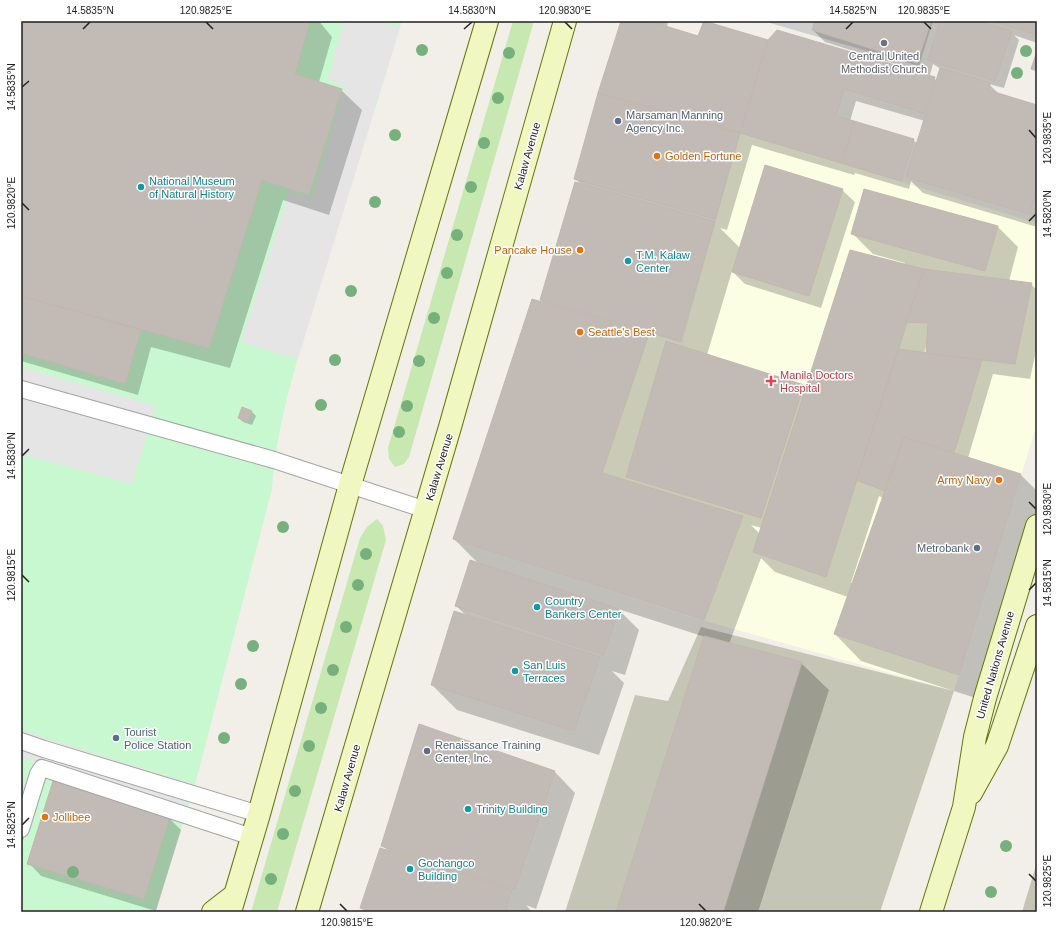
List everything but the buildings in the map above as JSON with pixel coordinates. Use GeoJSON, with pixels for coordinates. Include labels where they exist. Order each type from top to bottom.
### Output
{"type":"FeatureCollection","features":[{"type":"Feature","properties":{"kind":"street"},"geometry":{"type":"LineString","coordinates":[[212,912],[232,903],[259,814],[350,485],[486,21]]}},
{"type":"Feature","properties":{"kind":"street","name":"Kalaw Avenue"},"geometry":{"type":"LineString","coordinates":[[308,912],[426,510],[565,21]]}},
{"type":"Feature","properties":{"kind":"street","name":"United Nations Avenue"},"geometry":{"type":"LineString","coordinates":[[931,912],[964,807],[975,736],[985,698],[1037,526]]}},
{"type":"Feature","properties":{"kind":"street","name":"United Nations Avenue"},"geometry":{"type":"LineString","coordinates":[[964,807],[997,746],[1037,626]]}},
{"type":"Feature","properties":{"kind":"street"},"geometry":{"type":"LineString","coordinates":[[985,698],[1012,702]]}},
{"type":"Feature","properties":{"kind":"lane"},"geometry":{"type":"LineString","coordinates":[[21,389],[274,460],[426,510]]}},
{"type":"Feature","properties":{"kind":"lane"},"geometry":{"type":"LineString","coordinates":[[21,741],[58,754],[259,814]]}},
{"type":"Feature","properties":{"kind":"lane"},"geometry":{"type":"LineString","coordinates":[[21,829],[38,774],[42,768],[252,837]]}},
{"type":"Feature","properties":{"kind":"shaded area"},"geometry":{"type":"Polygon","coordinates":[[[344,21],[372,21],[400,27],[298,359],[241,342],[289,192],[312,198],[345,86],[328,80],[344,21]]]}},
{"type":"Feature","properties":{"kind":"shaded area","name":"Central United Methodist Church"},"geometry":{"type":"Polygon","coordinates":[[[763,21],[933,21],[919,66],[763,21]]]}},
{"type":"Feature","properties":{"kind":"shaded area","name":"Manila Doctors Hospital"},"geometry":{"type":"Polygon","coordinates":[[[740,133],[1037,223],[1037,424],[954,691],[691,617],[453,539],[532,299],[682,343],[740,133]]]}},
{"type":"Feature","properties":{"kind":"shaded area"},"geometry":{"type":"Polygon","coordinates":[[[21,367],[156,406],[132,484],[21,454],[21,367]]]}},
{"type":"Feature","properties":{"kind":"shaded area"},"geometry":{"type":"Polygon","coordinates":[[[701,627],[954,691],[880,912],[565,912],[635,695],[668,701],[701,627]]]}},
{"type":"Feature","properties":{"kind":"shaded area"},"geometry":{"type":"Polygon","coordinates":[[[21,730],[192,784],[184,809],[21,757],[21,730]]]}},
{"type":"Feature","properties":{"kind":"shaded area"},"geometry":{"type":"Polygon","coordinates":[[[1037,862],[1037,912],[1022,912],[1037,862]]]}},
{"type":"Feature","properties":{"kind":"green space"},"geometry":{"type":"Polygon","coordinates":[[[21,21],[402,21],[299,354],[279,435],[272,489],[195,785],[155,912],[21,912],[21,21]]]}},
{"type":"Feature","properties":{"kind":"green space"},"geometry":{"type":"Polygon","coordinates":[[[513,21],[534,21],[409,457],[404,464],[395,467],[389,459],[388,448],[513,21]]]}},
{"type":"Feature","properties":{"kind":"green space"},"geometry":{"type":"Polygon","coordinates":[[[377,519],[383,526],[386,540],[277,912],[251,912],[360,538],[367,527],[377,519]]]}},
{"type":"Feature","properties":{"kind":"place","name":"Central United Methodist Church"},"geometry":{"type":"Point","coordinates":[884,43]}},
{"type":"Feature","properties":{"kind":"place","name":"Marsaman Manning Agency Inc."},"geometry":{"type":"Point","coordinates":[618,121]}},
{"type":"Feature","properties":{"kind":"place","name":"Golden Fortune"},"geometry":{"type":"Point","coordinates":[657,156]}},
{"type":"Feature","properties":{"kind":"place","name":"National Museum of Natural History"},"geometry":{"type":"Point","coordinates":[141,187]}},
{"type":"Feature","properties":{"kind":"place","name":"Pancake House"},"geometry":{"type":"Point","coordinates":[580,250]}},
{"type":"Feature","properties":{"kind":"place","name":"T.M. Kalaw Center"},"geometry":{"type":"Point","coordinates":[628,261]}},
{"type":"Feature","properties":{"kind":"place","name":"Seattle's Best"},"geometry":{"type":"Point","coordinates":[580,332]}},
{"type":"Feature","properties":{"kind":"place","name":"Manila Doctors Hospital"},"geometry":{"type":"Point","coordinates":[771,381]}},
{"type":"Feature","properties":{"kind":"place","name":"Army Navy"},"geometry":{"type":"Point","coordinates":[999,480]}},
{"type":"Feature","properties":{"kind":"place","name":"Metrobank"},"geometry":{"type":"Point","coordinates":[977,548]}},
{"type":"Feature","properties":{"kind":"place","name":"Country Bankers Center"},"geometry":{"type":"Point","coordinates":[537,607]}},
{"type":"Feature","properties":{"kind":"place","name":"San Luis Terraces"},"geometry":{"type":"Point","coordinates":[515,671]}},
{"type":"Feature","properties":{"kind":"place","name":"Tourist Police Station"},"geometry":{"type":"Point","coordinates":[116,738]}},
{"type":"Feature","properties":{"kind":"place","name":"Renaissance Training Center, Inc."},"geometry":{"type":"Point","coordinates":[427,751]}},
{"type":"Feature","properties":{"kind":"place","name":"Trinity Building"},"geometry":{"type":"Point","coordinates":[468,809]}},
{"type":"Feature","properties":{"kind":"place","name":"Jollibee"},"geometry":{"type":"Point","coordinates":[45,817]}},
{"type":"Feature","properties":{"kind":"place","name":"Gochangco Building"},"geometry":{"type":"Point","coordinates":[410,869]}}]}
